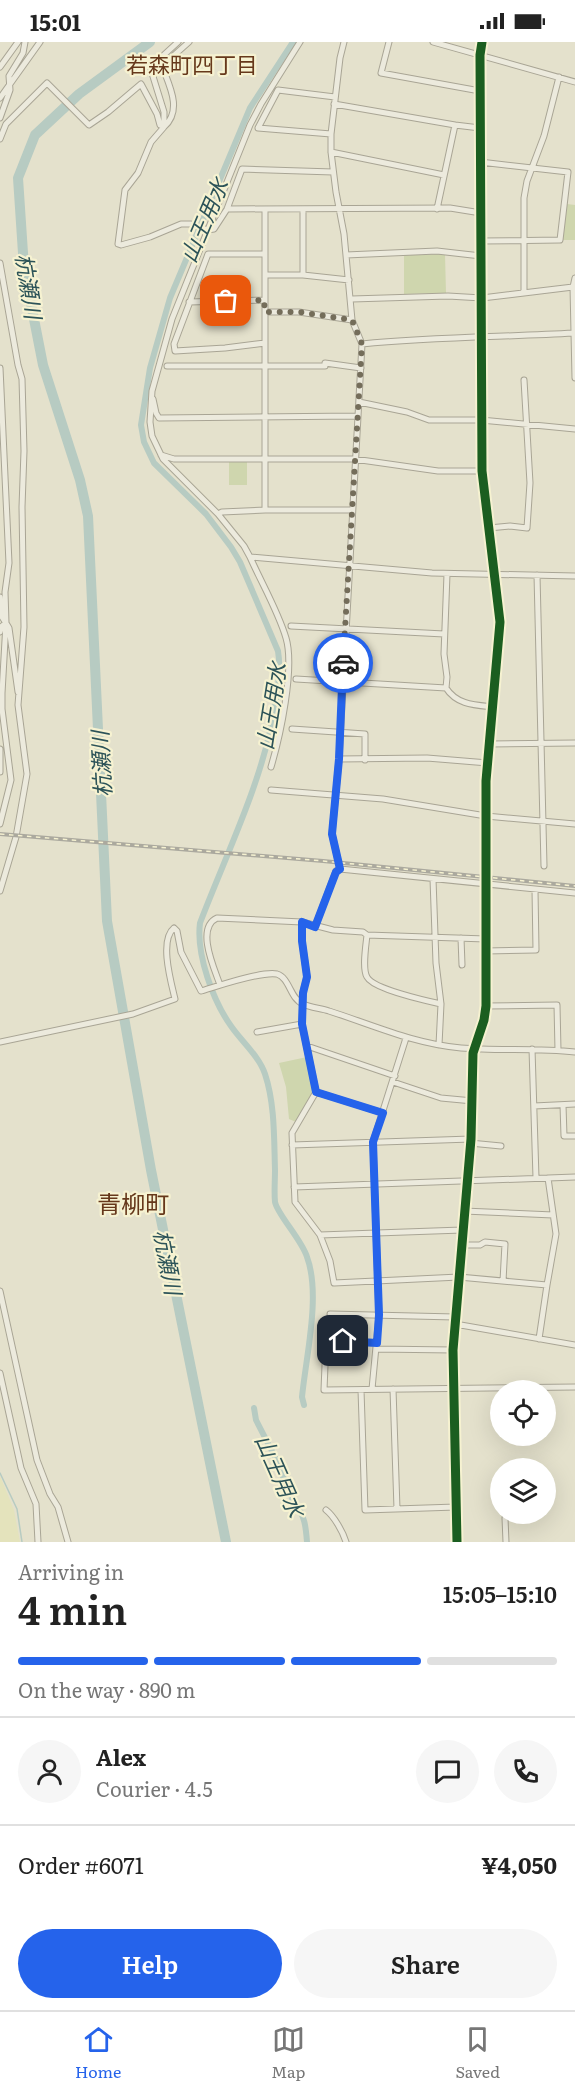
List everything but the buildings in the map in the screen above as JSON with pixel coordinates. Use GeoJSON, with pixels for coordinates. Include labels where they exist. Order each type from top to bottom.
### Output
{"type":"FeatureCollection","features":[{"type":"Feature","properties":{"kind":"street"},"geometry":{"type":"LineString","coordinates":[[0,67],[18,42]]}},
{"type":"Feature","properties":{"kind":"street"},"geometry":{"type":"LineString","coordinates":[[0,118],[10,90],[9,76],[22,53],[25,42]]}},
{"type":"Feature","properties":{"kind":"street"},"geometry":{"type":"LineString","coordinates":[[0,98],[40,42]]}},
{"type":"Feature","properties":{"kind":"street"},"geometry":{"type":"LineString","coordinates":[[164,127],[164,112],[151,70],[154,64],[178,42]]}},
{"type":"Feature","properties":{"kind":"street"},"geometry":{"type":"LineString","coordinates":[[189,42],[162,66],[174,108],[169,122],[151,142],[138,173],[125,190],[118,244],[150,237],[182,225],[197,225],[206,229],[214,229],[226,209],[242,169],[333,172]]}},
{"type":"Feature","properties":{"kind":"street"},"geometry":{"type":"LineString","coordinates":[[271,767],[277,749],[288,675],[287,640],[244,546],[218,514],[160,454],[152,436],[150,407],[172,319],[206,229],[250,125],[300,42]]}},
{"type":"Feature","properties":{"kind":"street"},"geometry":{"type":"LineString","coordinates":[[340,869],[332,834],[339,759],[362,344],[352,320],[352,299],[331,152],[339,58],[344,42]]}},
{"type":"Feature","properties":{"kind":"street"},"geometry":{"type":"LineString","coordinates":[[389,42],[381,73],[480,91]]}},
{"type":"Feature","properties":{"kind":"street"},"geometry":{"type":"LineString","coordinates":[[432,42],[575,82]]}},
{"type":"Feature","properties":{"kind":"street"},"geometry":{"type":"LineString","coordinates":[[457,1542],[453,1350],[473,1101],[474,1048],[484,1020],[486,1005],[486,816],[488,763],[500,622],[482,471],[480,55],[482,42]]}},
{"type":"Feature","properties":{"kind":"street"},"geometry":{"type":"LineString","coordinates":[[524,293],[524,198],[560,77]]}},
{"type":"Feature","properties":{"kind":"street"},"geometry":{"type":"LineString","coordinates":[[0,139],[6,124],[46,83],[89,125],[141,84],[157,114],[160,125],[164,127]]}},
{"type":"Feature","properties":{"kind":"street"},"geometry":{"type":"LineString","coordinates":[[331,134],[258,128],[278,90],[454,125],[480,128]]}},
{"type":"Feature","properties":{"kind":"street"},"geometry":{"type":"LineString","coordinates":[[437,209],[454,125]]}},
{"type":"Feature","properties":{"kind":"street"},"geometry":{"type":"LineString","coordinates":[[331,152],[444,175]]}},
{"type":"Feature","properties":{"kind":"street"},"geometry":{"type":"LineString","coordinates":[[480,162],[568,172],[560,240],[481,241]]}},
{"type":"Feature","properties":{"kind":"street"},"geometry":{"type":"LineString","coordinates":[[226,209],[450,208],[481,213]]}},
{"type":"Feature","properties":{"kind":"street"},"geometry":{"type":"LineString","coordinates":[[303,209],[303,275]]}},
{"type":"Feature","properties":{"kind":"street"},"geometry":{"type":"LineString","coordinates":[[265,210],[265,510]]}},
{"type":"Feature","properties":{"kind":"street"},"geometry":{"type":"LineString","coordinates":[[346,255],[437,251],[481,256]]}},
{"type":"Feature","properties":{"kind":"street"},"geometry":{"type":"LineString","coordinates":[[265,254],[208,254],[174,344],[175,351],[265,343]]}},
{"type":"Feature","properties":{"kind":"street"},"geometry":{"type":"LineString","coordinates":[[0,263],[22,379],[24,627],[18,715],[27,763],[26,785],[16,837],[0,891]]}},
{"type":"Feature","properties":{"kind":"street"},"geometry":{"type":"LineString","coordinates":[[265,275],[303,275],[349,280]]}},
{"type":"Feature","properties":{"kind":"street"},"geometry":{"type":"LineString","coordinates":[[575,278],[573,287],[575,378]]}},
{"type":"Feature","properties":{"kind":"street"},"geometry":{"type":"LineString","coordinates":[[352,299],[448,296],[482,298],[573,287]]}},
{"type":"Feature","properties":{"kind":"street"},"geometry":{"type":"LineString","coordinates":[[189,302],[264,300]]}},
{"type":"Feature","properties":{"kind":"street"},"geometry":{"type":"LineString","coordinates":[[265,312],[299,312],[352,320]]}},
{"type":"Feature","properties":{"kind":"street"},"geometry":{"type":"LineString","coordinates":[[362,344],[423,338],[574,333]]}},
{"type":"Feature","properties":{"kind":"street"},"geometry":{"type":"LineString","coordinates":[[167,366],[325,366],[325,363],[361,368]]}},
{"type":"Feature","properties":{"kind":"street"},"geometry":{"type":"LineString","coordinates":[[0,368],[9,563],[5,592],[2,709],[11,780],[0,824]]}},
{"type":"Feature","properties":{"kind":"street"},"geometry":{"type":"LineString","coordinates":[[489,528],[510,526],[527,528],[530,483],[524,380]]}},
{"type":"Feature","properties":{"kind":"street"},"geometry":{"type":"LineString","coordinates":[[152,392],[154,393],[153,403],[159,418],[357,416]]}},
{"type":"Feature","properties":{"kind":"street"},"geometry":{"type":"LineString","coordinates":[[359,402],[407,412],[429,420],[481,420],[575,429]]}},
{"type":"Feature","properties":{"kind":"street"},"geometry":{"type":"LineString","coordinates":[[160,454],[174,459],[354,459],[438,471],[482,471]]}},
{"type":"Feature","properties":{"kind":"street"},"geometry":{"type":"LineString","coordinates":[[218,514],[265,510],[351,510]]}},
{"type":"Feature","properties":{"kind":"street"},"geometry":{"type":"LineString","coordinates":[[250,557],[447,574],[575,576]]}},
{"type":"Feature","properties":{"kind":"street"},"geometry":{"type":"LineString","coordinates":[[447,574],[444,634],[446,688],[451,696],[469,705],[494,707]]}},
{"type":"Feature","properties":{"kind":"street"},"geometry":{"type":"LineString","coordinates":[[537,575],[544,866]]}},
{"type":"Feature","properties":{"kind":"street"},"geometry":{"type":"LineString","coordinates":[[0,597],[2,617],[9,628],[19,700]]}},
{"type":"Feature","properties":{"kind":"street"},"geometry":{"type":"LineString","coordinates":[[0,632],[6,623]]}},
{"type":"Feature","properties":{"kind":"street"},"geometry":{"type":"LineString","coordinates":[[291,626],[444,634]]}},
{"type":"Feature","properties":{"kind":"street"},"geometry":{"type":"LineString","coordinates":[[296,679],[446,688]]}},
{"type":"Feature","properties":{"kind":"street"},"geometry":{"type":"LineString","coordinates":[[292,729],[365,734],[365,760]]}},
{"type":"Feature","properties":{"kind":"street"},"geometry":{"type":"LineString","coordinates":[[490,744],[575,743]]}},
{"type":"Feature","properties":{"kind":"street"},"geometry":{"type":"LineString","coordinates":[[0,749],[0,772]]}},
{"type":"Feature","properties":{"kind":"street"},"geometry":{"type":"LineString","coordinates":[[339,759],[427,758],[488,763]]}},
{"type":"Feature","properties":{"kind":"street"},"geometry":{"type":"LineString","coordinates":[[271,790],[396,800],[486,816],[575,824]]}},
{"type":"Feature","properties":{"kind":"street"},"geometry":{"type":"LineString","coordinates":[[315,927],[336,872],[340,869],[575,893]]}},
{"type":"Feature","properties":{"kind":"street"},"geometry":{"type":"LineString","coordinates":[[434,879],[435,936],[441,1004],[439,1045]]}},
{"type":"Feature","properties":{"kind":"street"},"geometry":{"type":"LineString","coordinates":[[486,951],[536,950],[535,890]]}},
{"type":"Feature","properties":{"kind":"street"},"geometry":{"type":"LineString","coordinates":[[219,986],[207,942],[208,928],[212,920],[217,918],[302,922],[315,927],[363,932],[367,935],[486,939]]}},
{"type":"Feature","properties":{"kind":"street"},"geometry":{"type":"LineString","coordinates":[[302,922],[307,977],[303,993],[302,1024],[316,1092],[295,1127],[292,1145],[295,1202],[320,1235],[330,1261],[334,1282],[459,1277],[547,1285]]}},
{"type":"Feature","properties":{"kind":"street"},"geometry":{"type":"LineString","coordinates":[[0,1042],[113,1019],[175,999],[167,949],[169,933],[174,928],[177,931],[181,952],[201,991],[250,977],[275,974],[283,977],[295,999],[303,1004],[327,1010],[406,1038],[439,1045],[474,1048],[532,1048],[575,1052]]}},
{"type":"Feature","properties":{"kind":"street"},"geometry":{"type":"LineString","coordinates":[[367,935],[365,973],[370,981],[393,992],[441,1004]]}},
{"type":"Feature","properties":{"kind":"street"},"geometry":{"type":"LineString","coordinates":[[461,938],[462,965]]}},
{"type":"Feature","properties":{"kind":"street"},"geometry":{"type":"LineString","coordinates":[[486,1005],[557,1005],[558,1050]]}},
{"type":"Feature","properties":{"kind":"street"},"geometry":{"type":"LineString","coordinates":[[257,1032],[302,1024]]}},
{"type":"Feature","properties":{"kind":"street"},"geometry":{"type":"LineString","coordinates":[[372,1389],[379,1315],[373,1142],[406,1038]]}},
{"type":"Feature","properties":{"kind":"street"},"geometry":{"type":"LineString","coordinates":[[307,1046],[441,1098],[473,1101]]}},
{"type":"Feature","properties":{"kind":"street"},"geometry":{"type":"LineString","coordinates":[[532,1048],[536,1178]]}},
{"type":"Feature","properties":{"kind":"street"},"geometry":{"type":"LineString","coordinates":[[316,1092],[383,1113]]}},
{"type":"Feature","properties":{"kind":"street"},"geometry":{"type":"LineString","coordinates":[[534,1106],[575,1104]]}},
{"type":"Feature","properties":{"kind":"street"},"geometry":{"type":"LineString","coordinates":[[563,1105],[564,1136],[575,1136]]}},
{"type":"Feature","properties":{"kind":"street"},"geometry":{"type":"LineString","coordinates":[[292,1145],[470,1141],[501,1146]]}},
{"type":"Feature","properties":{"kind":"street"},"geometry":{"type":"LineString","coordinates":[[294,1187],[575,1177]]}},
{"type":"Feature","properties":{"kind":"street"},"geometry":{"type":"LineString","coordinates":[[539,1340],[556,1234],[548,1178]]}},
{"type":"Feature","properties":{"kind":"street"},"geometry":{"type":"LineString","coordinates":[[464,1211],[553,1215]]}},
{"type":"Feature","properties":{"kind":"street"},"geometry":{"type":"LineString","coordinates":[[320,1235],[462,1230]]}},
{"type":"Feature","properties":{"kind":"street"},"geometry":{"type":"LineString","coordinates":[[461,1245],[480,1245],[485,1242],[505,1244],[503,1281]]}},
{"type":"Feature","properties":{"kind":"street"},"geometry":{"type":"LineString","coordinates":[[0,1291],[37,1460],[50,1494],[58,1507],[68,1542]]}},
{"type":"Feature","properties":{"kind":"street"},"geometry":{"type":"LineString","coordinates":[[330,1314],[455,1321],[539,1340],[575,1345]]}},
{"type":"Feature","properties":{"kind":"street"},"geometry":{"type":"LineString","coordinates":[[453,1350],[326,1341],[324,1390],[575,1387]]}},
{"type":"Feature","properties":{"kind":"street"},"geometry":{"type":"LineString","coordinates":[[0,1373],[21,1468],[36,1504],[38,1542]]}},
{"type":"Feature","properties":{"kind":"street"},"geometry":{"type":"LineString","coordinates":[[393,1389],[397,1509]]}},
{"type":"Feature","properties":{"kind":"street"},"geometry":{"type":"LineString","coordinates":[[361,1390],[365,1510],[456,1507]]}},
{"type":"Feature","properties":{"kind":"street"},"geometry":{"type":"LineString","coordinates":[[326,1510],[330,1512],[333,1520],[343,1532],[346,1542]]}},
{"type":"Feature","properties":{"kind":"street"},"geometry":{"type":"LineString","coordinates":[[505,1524],[506,1542]]}},
{"type":"Feature","properties":{"kind":"green space"},"geometry":{"type":"Polygon","coordinates":[[[567,204],[575,205],[575,240],[563,240],[567,204]]]}},
{"type":"Feature","properties":{"kind":"green space"},"geometry":{"type":"Polygon","coordinates":[[[445,254],[446,293],[404,294],[404,255],[445,254]]]}},
{"type":"Feature","properties":{"kind":"green space"},"geometry":{"type":"Polygon","coordinates":[[[229,461],[247,461],[247,485],[229,485],[229,461]]]}},
{"type":"Feature","properties":{"kind":"green space"},"geometry":{"type":"Polygon","coordinates":[[[307,1057],[315,1092],[296,1122],[289,1119],[286,1087],[279,1063],[307,1057]]]}},
{"type":"Feature","properties":{"kind":"green space"},"geometry":{"type":"Polygon","coordinates":[[[0,1476],[14,1510],[20,1542],[0,1542],[0,1476]]]}},
{"type":"Feature","properties":{"kind":"waterway","name":"杭瀬川"},"geometry":{"type":"LineString","coordinates":[[150,42],[79,94],[35,135],[18,178],[24,268],[43,365],[80,480],[88,516],[107,921],[151,1170],[226,1542]]}},
{"type":"Feature","properties":{"kind":"waterway","name":"山王用水"},"geometry":{"type":"LineString","coordinates":[[293,42],[250,108],[170,298],[150,368],[141,425],[144,442],[154,463],[206,514],[231,547],[240,562],[278,651],[277,692],[262,762],[200,923],[199,935],[203,963],[218,1004],[231,1026],[259,1061],[265,1074],[271,1097],[273,1122],[275,1202],[304,1250],[311,1272],[313,1307],[302,1397],[304,1405]]}},
{"type":"Feature","properties":{"kind":"waterway","name":"山王用水"},"geometry":{"type":"LineString","coordinates":[[254,1408],[256,1420],[295,1505],[303,1517],[307,1542]]}},
{"type":"Feature","properties":{"kind":"waterway"},"geometry":{"type":"LineString","coordinates":[[0,1473],[17,1509],[22,1542]]}},
{"type":"Feature","properties":{"kind":"railway"},"geometry":{"type":"LineString","coordinates":[[0,834],[323,861],[575,886]]}},
{"type":"Feature","properties":{"kind":"cycle path"},"geometry":{"type":"LineString","coordinates":[[457,1542],[453,1350],[471,1139],[473,1053],[484,1020],[486,1006],[486,781],[500,622],[482,471],[480,55],[482,42]]}},
{"type":"Feature","properties":{"kind":"way so far"},"geometry":{"type":"LineString","coordinates":[[226,301],[264,300],[265,312],[299,312],[352,320],[362,344],[343,663]]}},
{"type":"Feature","properties":{"kind":"district","name":"若森町四丁目"},"geometry":{"type":"Point","coordinates":[192,63]}},
{"type":"Feature","properties":{"kind":"district","name":"青柳町"},"geometry":{"type":"Point","coordinates":[133,1202]}},
{"type":"Feature","properties":{"kind":"route"},"geometry":{"type":"LineString","coordinates":[[343,663],[339,759],[332,834],[340,869],[336,872],[315,927],[302,922],[307,977],[303,993],[302,1024],[316,1092],[383,1113],[373,1142],[379,1315],[377,1343],[343,1341]]}}]}
